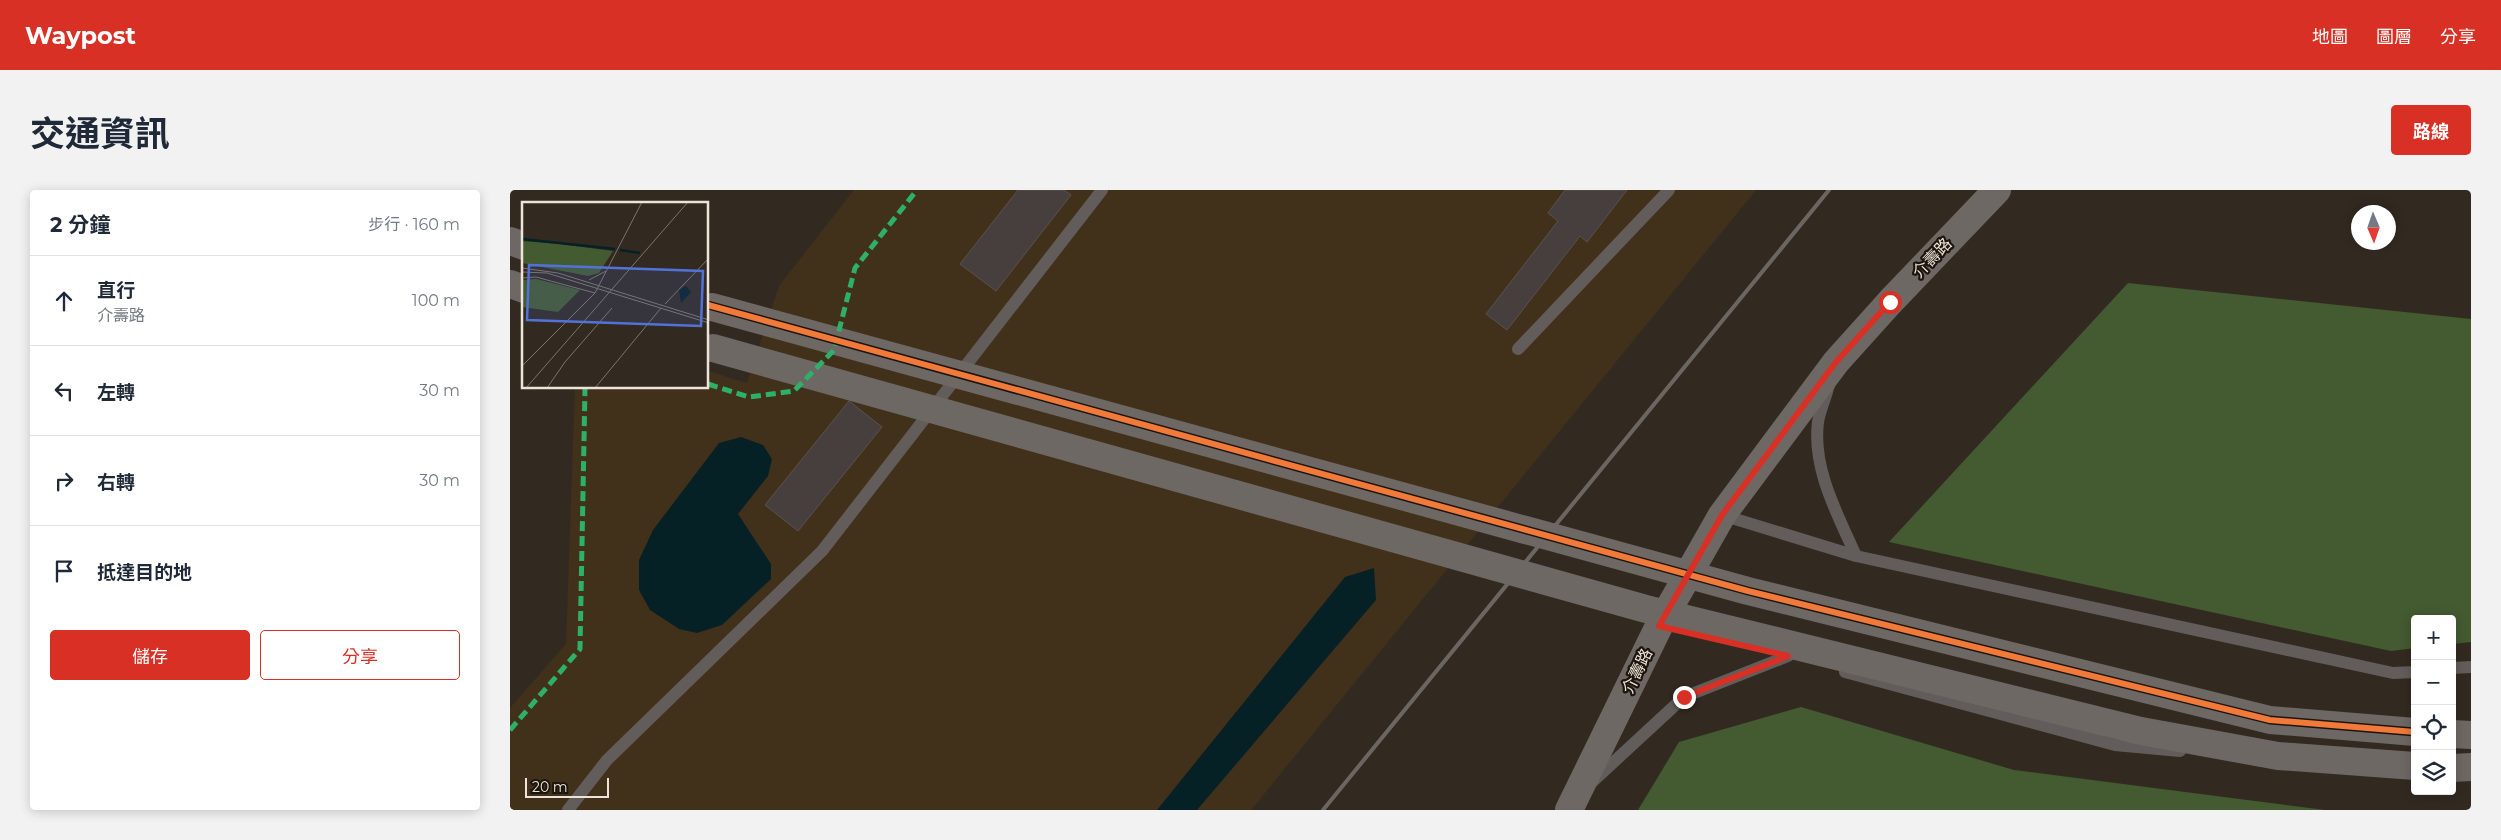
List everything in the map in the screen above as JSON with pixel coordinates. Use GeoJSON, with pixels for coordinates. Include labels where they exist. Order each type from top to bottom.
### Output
{"type":"FeatureCollection","features":[{"type":"Feature","properties":{"kind":"street","name":"介壽路"},"geometry":{"type":"LineString","coordinates":[[1572,804],[1722,515],[1836,362],[1890,302],[1997,190]]}},
{"type":"Feature","properties":{"kind":"street"},"geometry":{"type":"LineString","coordinates":[[510,284],[522,288]]}},
{"type":"Feature","properties":{"kind":"street"},"geometry":{"type":"LineString","coordinates":[[710,306],[1748,591],[2270,720],[2411,732]]}},
{"type":"Feature","properties":{"kind":"street"},"geometry":{"type":"LineString","coordinates":[[710,348],[1646,609],[2141,731],[2278,756],[2411,768]]}},
{"type":"Feature","properties":{"kind":"street"},"geometry":{"type":"LineString","coordinates":[[2456,734],[2471,735]]}},
{"type":"Feature","properties":{"kind":"street"},"geometry":{"type":"LineString","coordinates":[[2456,768],[2471,767]]}},
{"type":"Feature","properties":{"kind":"lane"},"geometry":{"type":"LineString","coordinates":[[568,810],[607,760],[822,552],[1102,190]]}},
{"type":"Feature","properties":{"kind":"lane"},"geometry":{"type":"LineString","coordinates":[[1518,349],[1669,190]]}},
{"type":"Feature","properties":{"kind":"lane"},"geometry":{"type":"LineString","coordinates":[[1836,362],[1818,422],[1820,459],[1831,499],[1856,556]]}},
{"type":"Feature","properties":{"kind":"lane"},"geometry":{"type":"LineString","coordinates":[[1722,515],[1856,556],[2393,673],[2411,672]]}},
{"type":"Feature","properties":{"kind":"lane"},"geometry":{"type":"LineString","coordinates":[[1696,635],[1788,656],[2115,745],[2411,768]]}},
{"type":"Feature","properties":{"kind":"lane"},"geometry":{"type":"LineString","coordinates":[[1572,804],[1684,697],[1788,656]]}},
{"type":"Feature","properties":{"kind":"lane"},"geometry":{"type":"LineString","coordinates":[[2456,668],[2471,667]]}},
{"type":"Feature","properties":{"kind":"lane"},"geometry":{"type":"LineString","coordinates":[[2456,772],[2471,774]]}},
{"type":"Feature","properties":{"kind":"shaded area"},"geometry":{"type":"Polygon","coordinates":[[[854,190],[1756,190],[1251,810],[510,810],[510,708],[566,644],[575,389],[709,389],[709,371],[747,383],[779,286],[854,190]]]}},
{"type":"Feature","properties":{"kind":"green space"},"geometry":{"type":"Polygon","coordinates":[[[2128,283],[2471,319],[2471,642],[2456,644],[2456,615],[2411,615],[2411,648],[2391,651],[1889,542],[2128,283]]]}},
{"type":"Feature","properties":{"kind":"green space"},"geometry":{"type":"Polygon","coordinates":[[[1801,707],[2014,770],[2325,810],[1638,810],[1679,742],[1801,707]]]}},
{"type":"Feature","properties":{"kind":"water"},"geometry":{"type":"Polygon","coordinates":[[[741,437],[763,445],[772,459],[768,476],[738,514],[771,564],[771,579],[722,625],[697,633],[679,629],[650,610],[639,590],[639,560],[653,530],[719,443],[741,437]]]}},
{"type":"Feature","properties":{"kind":"water"},"geometry":{"type":"Polygon","coordinates":[[[1374,568],[1376,600],[1197,810],[1157,810],[1345,577],[1374,568]]]}},
{"type":"Feature","properties":{"kind":"building"},"geometry":{"type":"Polygon","coordinates":[[[1018,190],[1064,190],[1071,195],[996,291],[960,264],[1018,190]]]}},
{"type":"Feature","properties":{"kind":"building"},"geometry":{"type":"Polygon","coordinates":[[[1565,190],[1627,190],[1587,242],[1580,236],[1507,330],[1486,314],[1558,221],[1548,213],[1565,190]]]}},
{"type":"Feature","properties":{"kind":"building"},"geometry":{"type":"Polygon","coordinates":[[[849,401],[882,427],[798,531],[765,505],[849,401]]]}},
{"type":"Feature","properties":{"kind":"railway"},"geometry":{"type":"LineString","coordinates":[[1323,810],[1829,190]]}},
{"type":"Feature","properties":{"kind":"marked path"},"geometry":{"type":"LineString","coordinates":[[709,384],[749,397],[794,391],[834,350],[855,268],[917,190]]}},
{"type":"Feature","properties":{"kind":"marked path"},"geometry":{"type":"LineString","coordinates":[[510,730],[580,649],[585,389]]}},
{"type":"Feature","properties":{"kind":"cycle path"},"geometry":{"type":"LineString","coordinates":[[709,305],[1748,591],[2270,720],[2411,732]]}},
{"type":"Feature","properties":{"kind":"route"},"geometry":{"type":"LineString","coordinates":[[1684,697],[1788,656],[1659,626],[1722,515],[1836,362],[1890,302]]}}]}
